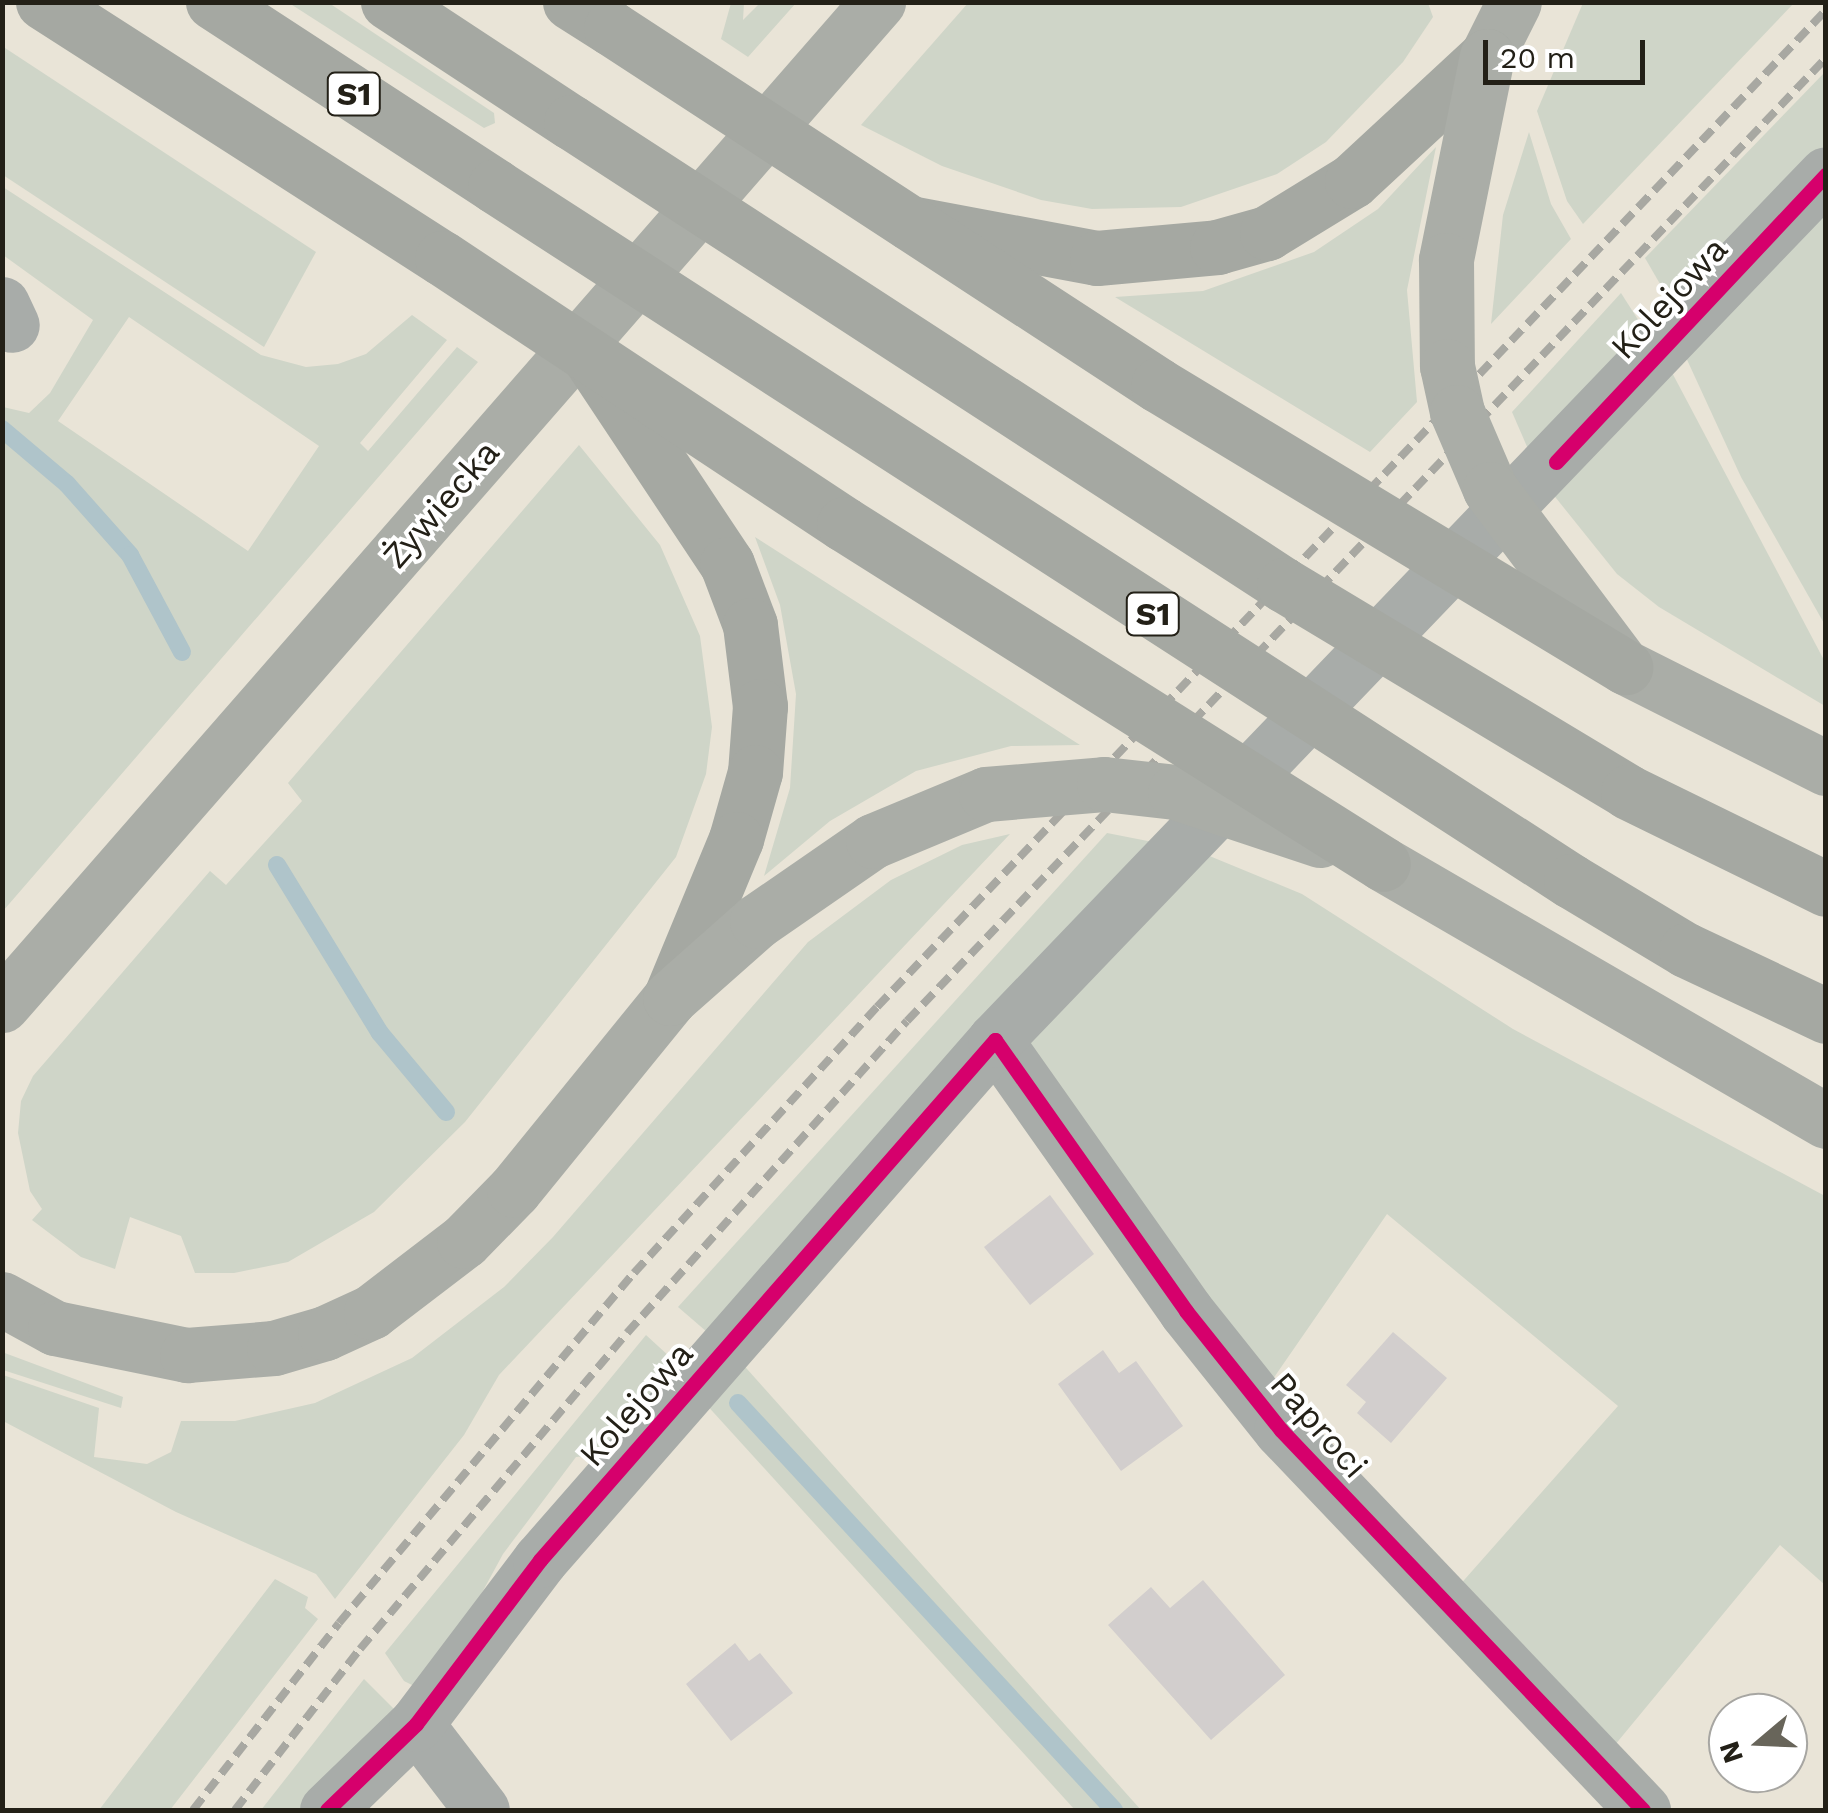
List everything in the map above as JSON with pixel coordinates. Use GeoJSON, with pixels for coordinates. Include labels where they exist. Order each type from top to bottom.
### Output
{"type":"FeatureCollection","features":[{"type":"Feature","properties":{"kind":"highway"},"geometry":{"type":"LineString","coordinates":[[43,2],[584,348],[844,524],[1383,864]]}},
{"type":"Feature","properties":{"kind":"highway","name":"S1"},"geometry":{"type":"LineString","coordinates":[[213,2],[1571,881],[1686,950],[1826,1016]]}},
{"type":"Feature","properties":{"kind":"highway"},"geometry":{"type":"LineString","coordinates":[[388,2],[1412,663],[1628,792],[1826,890]]}},
{"type":"Feature","properties":{"kind":"highway"},"geometry":{"type":"LineString","coordinates":[[590,15],[1208,416],[1624,667]]}},
{"type":"Feature","properties":{"kind":"highway"},"geometry":{"type":"LineString","coordinates":[[902,221],[1097,258],[1217,247],[1267,233],[1339,190],[1487,56]]}},
{"type":"Feature","properties":{"kind":"highway"},"geometry":{"type":"LineString","coordinates":[[584,348],[727,564],[752,642],[760,706],[755,772],[736,839],[670,998]]}},
{"type":"Feature","properties":{"kind":"main road","name":"Żywiecka"},"geometry":{"type":"LineString","coordinates":[[2,1004],[878,2]]}},
{"type":"Feature","properties":{"kind":"main road"},"geometry":{"type":"LineString","coordinates":[[1514,2],[1487,56],[1446,260],[1450,381],[1490,488],[1624,667],[1826,768]]}},
{"type":"Feature","properties":{"kind":"main road"},"geometry":{"type":"LineString","coordinates":[[2,1299],[55,1328],[187,1355],[274,1348],[371,1312],[425,1275],[514,1190],[670,998],[757,921],[873,841],[986,794],[1104,784],[1175,792],[1254,814],[1383,864],[1826,1122]]}},
{"type":"Feature","properties":{"kind":"street","name":"Kolejowa"},"geometry":{"type":"LineString","coordinates":[[327,1810],[416,1724],[540,1560],[996,1040],[1556,462],[1826,174]]}},
{"type":"Feature","properties":{"kind":"street","name":"Paproci"},"geometry":{"type":"LineString","coordinates":[[996,1040],[1186,1311],[1281,1430],[1643,1810]]}},
{"type":"Feature","properties":{"kind":"street"},"geometry":{"type":"LineString","coordinates":[[416,1724],[482,1810]]}},
{"type":"Feature","properties":{"kind":"shaded area"},"geometry":{"type":"Polygon","coordinates":[[[289,3],[329,3],[494,113],[495,123],[484,128],[289,3]]]}},
{"type":"Feature","properties":{"kind":"shaded area"},"geometry":{"type":"Polygon","coordinates":[[[731,3],[744,3],[743,20],[760,3],[796,3],[748,57],[721,39],[731,3]]]}},
{"type":"Feature","properties":{"kind":"shaded area"},"geometry":{"type":"Polygon","coordinates":[[[968,3],[1428,3],[1433,17],[1403,62],[1326,142],[1277,174],[1181,207],[1092,209],[1041,200],[942,166],[861,125],[968,3]]]}},
{"type":"Feature","properties":{"kind":"shaded area"},"geometry":{"type":"Polygon","coordinates":[[[1583,3],[1794,3],[1583,224],[1567,201],[1537,111],[1583,3]]]}},
{"type":"Feature","properties":{"kind":"shaded area"},"geometry":{"type":"Polygon","coordinates":[[[2,46],[316,252],[264,347],[3,175],[2,46]]]}},
{"type":"Feature","properties":{"kind":"shaded area"},"geometry":{"type":"Polygon","coordinates":[[[1825,72],[1825,151],[1678,315],[1645,258],[1825,72]]]}},
{"type":"Feature","properties":{"kind":"shaded area"},"geometry":{"type":"Polygon","coordinates":[[[1529,132],[1551,204],[1571,239],[1491,324],[1503,215],[1529,132]]]}},
{"type":"Feature","properties":{"kind":"shaded area"},"geometry":{"type":"Polygon","coordinates":[[[1436,147],[1407,290],[1417,402],[1370,452],[1115,297],[1203,291],[1314,252],[1378,209],[1436,147]]]}},
{"type":"Feature","properties":{"kind":"shaded area"},"geometry":{"type":"Polygon","coordinates":[[[3,187],[261,355],[306,367],[338,364],[366,354],[412,315],[447,340],[360,443],[368,451],[457,347],[478,362],[3,911],[3,407],[29,413],[50,393],[93,320],[3,255],[3,187]],[[129,317],[58,421],[248,551],[319,446],[129,317]]]}},
{"type":"Feature","properties":{"kind":"shaded area"},"geometry":{"type":"Polygon","coordinates":[[[1825,192],[1825,625],[1741,477],[1683,351],[1825,192]]]}},
{"type":"Feature","properties":{"kind":"shaded area"},"geometry":{"type":"Polygon","coordinates":[[[1621,293],[1651,340],[1535,465],[1512,412],[1621,293]]]}},
{"type":"Feature","properties":{"kind":"shaded area"},"geometry":{"type":"Polygon","coordinates":[[[1668,365],[1825,662],[1825,706],[1659,607],[1617,574],[1548,488],[1668,365]]]}},
{"type":"Feature","properties":{"kind":"shaded area"},"geometry":{"type":"Polygon","coordinates":[[[579,445],[660,545],[700,636],[712,727],[706,774],[676,857],[465,1122],[374,1212],[288,1262],[234,1273],[195,1273],[181,1236],[130,1217],[115,1269],[81,1257],[32,1220],[42,1209],[30,1191],[18,1133],[21,1101],[33,1076],[210,871],[226,885],[302,801],[288,783],[579,445]]]}},
{"type":"Feature","properties":{"kind":"shaded area"},"geometry":{"type":"Polygon","coordinates":[[[755,537],[1080,745],[1011,746],[916,771],[830,821],[764,876],[790,788],[796,694],[780,605],[755,537]]]}},
{"type":"Feature","properties":{"kind":"shaded area"},"geometry":{"type":"Polygon","coordinates":[[[1107,833],[1168,845],[714,1338],[678,1307],[1107,833]]]}},
{"type":"Feature","properties":{"kind":"shaded area"},"geometry":{"type":"Polygon","coordinates":[[[1010,834],[499,1375],[464,1435],[335,1599],[316,1574],[176,1512],[3,1421],[3,1375],[99,1408],[94,1457],[147,1464],[171,1452],[181,1421],[235,1421],[315,1403],[412,1358],[504,1287],[553,1237],[808,942],[891,880],[962,845],[1010,834]]]}},
{"type":"Feature","properties":{"kind":"shaded area"},"geometry":{"type":"Polygon","coordinates":[[[1195,850],[1302,894],[1513,1029],[1825,1196],[1825,1585],[1780,1545],[1605,1757],[1450,1596],[1618,1406],[1387,1214],[1266,1389],[1022,1032],[1195,850]]]}},
{"type":"Feature","properties":{"kind":"shaded area"},"geometry":{"type":"Polygon","coordinates":[[[646,1335],[683,1369],[606,1455],[576,1457],[503,1554],[434,1681],[418,1688],[404,1681],[385,1653],[646,1335]]]}},
{"type":"Feature","properties":{"kind":"shaded area"},"geometry":{"type":"Polygon","coordinates":[[[2,1352],[123,1397],[121,1408],[3,1370],[2,1352]]]}},
{"type":"Feature","properties":{"kind":"shaded area"},"geometry":{"type":"Polygon","coordinates":[[[739,1360],[1141,1810],[1075,1810],[704,1402],[739,1360]]]}},
{"type":"Feature","properties":{"kind":"shaded area"},"geometry":{"type":"Polygon","coordinates":[[[275,1579],[308,1597],[305,1608],[318,1619],[170,1810],[99,1810],[275,1579]]]}},
{"type":"Feature","properties":{"kind":"shaded area"},"geometry":{"type":"Polygon","coordinates":[[[364,1679],[394,1709],[307,1810],[261,1810],[364,1679]]]}},
{"type":"Feature","properties":{"kind":"building"},"geometry":{"type":"Polygon","coordinates":[[[1050,1195],[1094,1254],[1030,1305],[984,1247],[1050,1195]]]}},
{"type":"Feature","properties":{"kind":"building"},"geometry":{"type":"Polygon","coordinates":[[[1393,1332],[1447,1378],[1391,1443],[1357,1413],[1366,1402],[1346,1385],[1393,1332]]]}},
{"type":"Feature","properties":{"kind":"building"},"geometry":{"type":"Polygon","coordinates":[[[1103,1350],[1119,1373],[1136,1361],[1183,1426],[1121,1471],[1058,1384],[1103,1350]]]}},
{"type":"Feature","properties":{"kind":"building"},"geometry":{"type":"Polygon","coordinates":[[[1203,1580],[1285,1675],[1211,1740],[1108,1625],[1151,1587],[1170,1608],[1203,1580]]]}},
{"type":"Feature","properties":{"kind":"building"},"geometry":{"type":"Polygon","coordinates":[[[735,1643],[749,1661],[760,1653],[793,1693],[731,1741],[686,1684],[735,1643]]]}},
{"type":"Feature","properties":{"kind":"waterway"},"geometry":{"type":"LineString","coordinates":[[2,429],[67,484],[130,555],[182,652]]}},
{"type":"Feature","properties":{"kind":"waterway"},"geometry":{"type":"LineString","coordinates":[[277,865],[380,1033],[446,1112]]}},
{"type":"Feature","properties":{"kind":"waterway"},"geometry":{"type":"LineString","coordinates":[[738,1403],[1114,1810]]}},
{"type":"Feature","properties":{"kind":"railway"},"geometry":{"type":"LineString","coordinates":[[193,1810],[339,1623],[634,1273],[877,1007],[1826,10]]}},
{"type":"Feature","properties":{"kind":"railway"},"geometry":{"type":"LineString","coordinates":[[235,1810],[360,1649],[627,1333],[907,1021],[1826,58]]}},
{"type":"Feature","properties":{"kind":"cycle path"},"geometry":{"type":"LineString","coordinates":[[1556,462],[1826,174]]}},
{"type":"Feature","properties":{"kind":"cycle path"},"geometry":{"type":"LineString","coordinates":[[327,1810],[416,1724],[540,1560],[995,1040],[1186,1311],[1281,1430],[1643,1810]]}}]}
